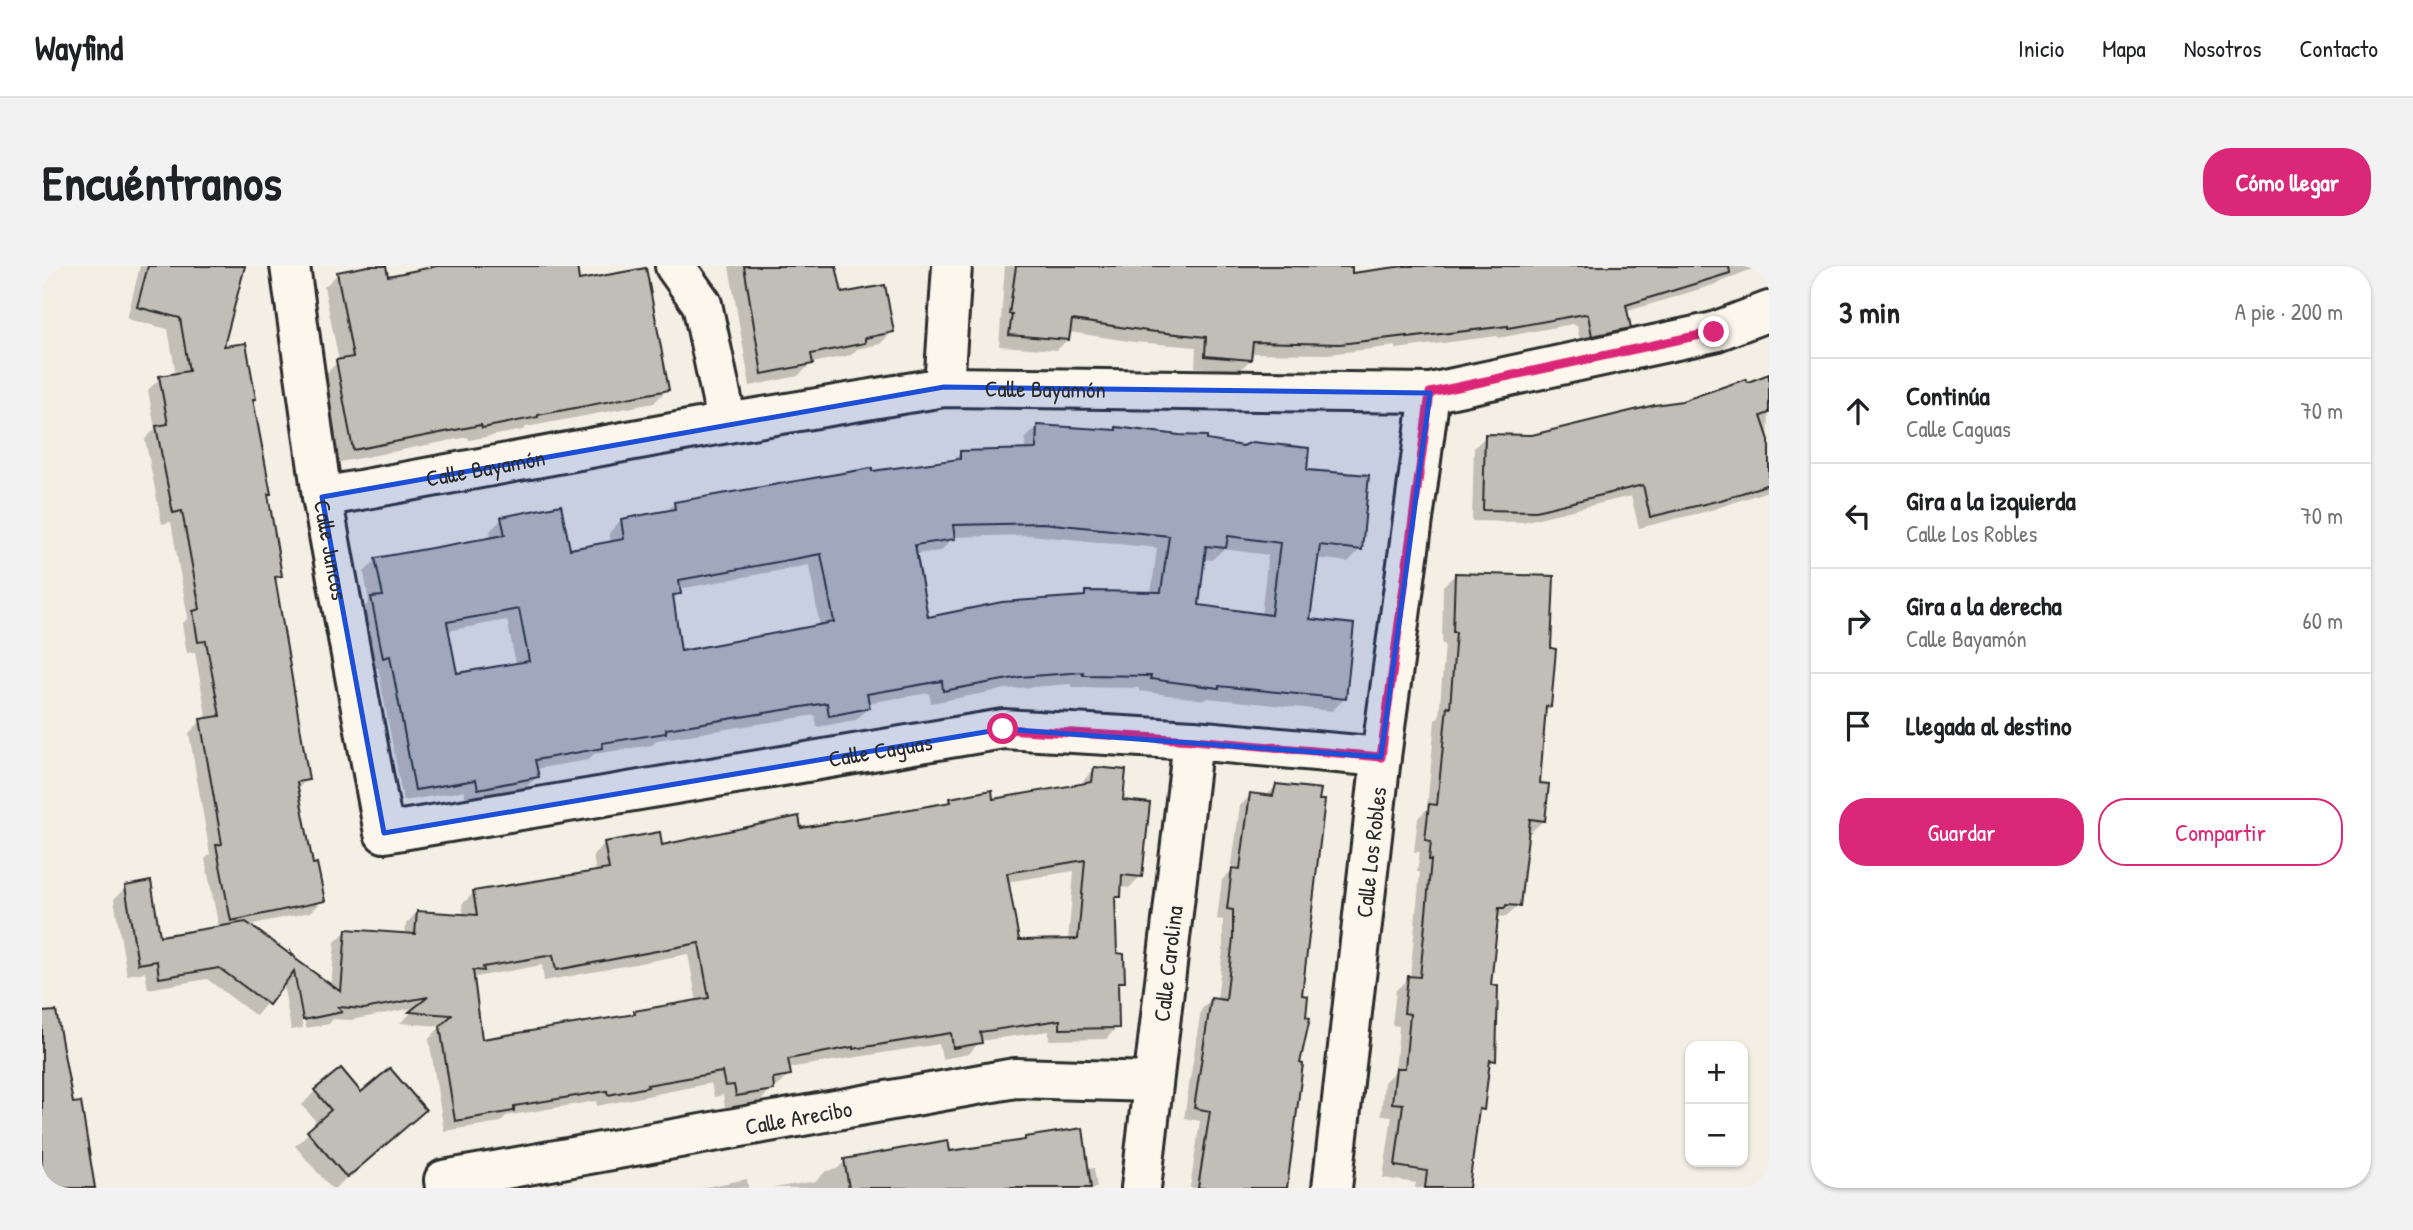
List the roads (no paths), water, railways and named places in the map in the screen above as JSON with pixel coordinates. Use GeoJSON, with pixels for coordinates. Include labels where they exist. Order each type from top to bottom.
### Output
{"type":"FeatureCollection","features":[{"type":"Feature","properties":{"kind":"street","name":"Calle Juncos"},"geometry":{"type":"LineString","coordinates":[[290,266],[321,497],[384,833]]}},
{"type":"Feature","properties":{"kind":"street"},"geometry":{"type":"LineString","coordinates":[[675,266],[702,304],[727,422]]}},
{"type":"Feature","properties":{"kind":"street"},"geometry":{"type":"LineString","coordinates":[[944,387],[952,266]]}},
{"type":"Feature","properties":{"kind":"street","name":"Calle Bayamón"},"geometry":{"type":"LineString","coordinates":[[321,497],[727,422],[944,387],[1430,393],[1714,332],[1769,310]]}},
{"type":"Feature","properties":{"kind":"street","name":"Calle Los Robles"},"geometry":{"type":"LineString","coordinates":[[1332,1188],[1381,757],[1430,393]]}},
{"type":"Feature","properties":{"kind":"street","name":"Calle Caguas"},"geometry":{"type":"LineString","coordinates":[[384,833],[1003,729],[1194,740],[1381,757]]}},
{"type":"Feature","properties":{"kind":"street","name":"Calle Carolina"},"geometry":{"type":"LineString","coordinates":[[1141,1188],[1194,740]]}},
{"type":"Feature","properties":{"kind":"street","name":"Calle Arecibo"},"geometry":{"type":"LineString","coordinates":[[445,1184],[1015,1078],[1153,1082]]}}]}
